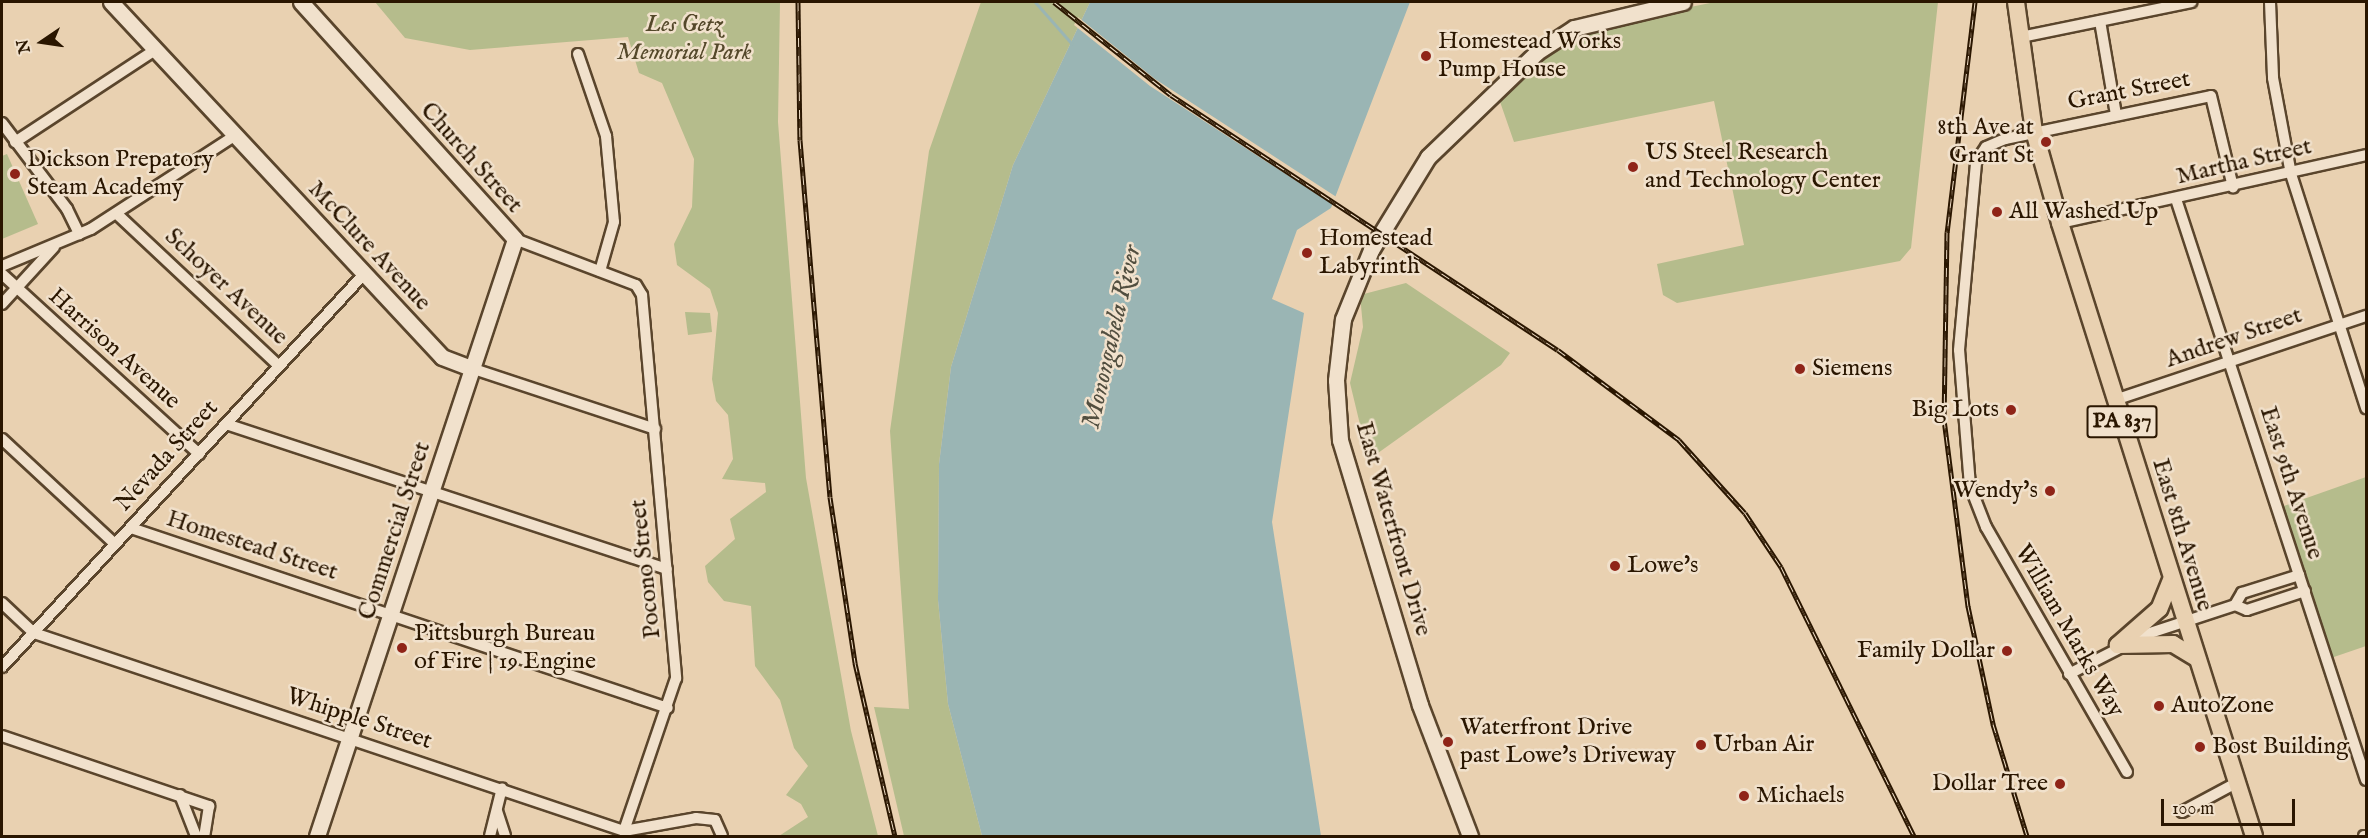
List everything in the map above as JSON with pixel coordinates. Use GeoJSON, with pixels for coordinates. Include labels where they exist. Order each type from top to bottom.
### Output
{"type":"FeatureCollection","features":[{"type":"Feature","properties":{"kind":"main road","name":"East 8th Avenue"},"geometry":{"type":"LineString","coordinates":[[2016,2],[2034,131],[2060,223],[2195,657],[2254,837]]}},
{"type":"Feature","properties":{"kind":"main road"},"geometry":{"type":"LineString","coordinates":[[2118,645],[2159,609],[2171,580]]}},
{"type":"Feature","properties":{"kind":"main road"},"geometry":{"type":"LineString","coordinates":[[2118,645],[2174,644],[2195,657]]}},
{"type":"Feature","properties":{"kind":"street","name":"McClure Avenue"},"geometry":{"type":"LineString","coordinates":[[111,2],[442,357],[655,429]]}},
{"type":"Feature","properties":{"kind":"street","name":"Church Street"},"geometry":{"type":"LineString","coordinates":[[301,2],[515,239],[636,285],[642,295]]}},
{"type":"Feature","properties":{"kind":"street","name":"East Waterfront Drive"},"geometry":{"type":"LineString","coordinates":[[1470,837],[1420,705],[1340,440],[1336,380],[1343,319],[1371,250],[1428,157],[1537,52],[1574,28],[1683,2]]}},
{"type":"Feature","properties":{"kind":"street"},"geometry":{"type":"LineString","coordinates":[[2021,37],[2191,2]]}},
{"type":"Feature","properties":{"kind":"street"},"geometry":{"type":"LineString","coordinates":[[2270,2],[2273,78],[2291,174],[2338,325],[2367,408]]}},
{"type":"Feature","properties":{"kind":"street"},"geometry":{"type":"LineString","coordinates":[[2100,21],[2116,115]]}},
{"type":"Feature","properties":{"kind":"street"},"geometry":{"type":"LineString","coordinates":[[15,141],[155,50]]}},
{"type":"Feature","properties":{"kind":"street"},"geometry":{"type":"LineString","coordinates":[[578,54],[606,136],[614,222],[600,272]]}},
{"type":"Feature","properties":{"kind":"street","name":"Grant Street"},"geometry":{"type":"LineString","coordinates":[[1977,509],[1967,471],[1959,350],[1976,162],[1986,147],[2034,131],[2211,96],[2233,187]]}},
{"type":"Feature","properties":{"kind":"street"},"geometry":{"type":"LineString","coordinates":[[2,123],[79,234]]}},
{"type":"Feature","properties":{"kind":"street"},"geometry":{"type":"LineString","coordinates":[[2,266],[79,234],[117,214],[234,136]]}},
{"type":"Feature","properties":{"kind":"street","name":"Martha Street"},"geometry":{"type":"LineString","coordinates":[[2060,223],[2233,187],[2367,155]]}},
{"type":"Feature","properties":{"kind":"street","name":"East 9th Avenue"},"geometry":{"type":"LineString","coordinates":[[2176,199],[2367,780]]}},
{"type":"Feature","properties":{"kind":"street","name":"Schoyer Avenue"},"geometry":{"type":"LineString","coordinates":[[117,214],[279,366]]}},
{"type":"Feature","properties":{"kind":"street","name":"Commercial Street"},"geometry":{"type":"LineString","coordinates":[[316,837],[515,239]]}},
{"type":"Feature","properties":{"kind":"street"},"geometry":{"type":"LineString","coordinates":[[2,304],[58,243]]}},
{"type":"Feature","properties":{"kind":"street","name":"Harrison Avenue"},"geometry":{"type":"LineString","coordinates":[[2,274],[199,454]]}},
{"type":"Feature","properties":{"kind":"street","name":"Nevada Street"},"geometry":{"type":"LineString","coordinates":[[2,667],[364,274]]}},
{"type":"Feature","properties":{"kind":"street","name":"Pocono Street"},"geometry":{"type":"LineString","coordinates":[[619,832],[668,708],[676,678],[642,295]]}},
{"type":"Feature","properties":{"kind":"street","name":"Andrew Street"},"geometry":{"type":"LineString","coordinates":[[2115,400],[2367,316]]}},
{"type":"Feature","properties":{"kind":"street"},"geometry":{"type":"LineString","coordinates":[[226,424],[667,569]]}},
{"type":"Feature","properties":{"kind":"street"},"geometry":{"type":"LineString","coordinates":[[2,439],[115,544]]}},
{"type":"Feature","properties":{"kind":"street","name":"William Marks Way"},"geometry":{"type":"LineString","coordinates":[[1977,509],[2069,674],[2127,772]]}},
{"type":"Feature","properties":{"kind":"street","name":"Homestead Street"},"geometry":{"type":"LineString","coordinates":[[131,528],[668,708]]}},
{"type":"Feature","properties":{"kind":"street"},"geometry":{"type":"LineString","coordinates":[[2235,605],[2242,593],[2299,574]]}},
{"type":"Feature","properties":{"kind":"street"},"geometry":{"type":"LineString","coordinates":[[2069,674],[2118,645],[2235,605],[2247,610],[2305,591]]}},
{"type":"Feature","properties":{"kind":"street","name":"Whipple Street"},"geometry":{"type":"LineString","coordinates":[[2,603],[34,633],[502,788],[619,832],[715,820],[722,837]]}},
{"type":"Feature","properties":{"kind":"street"},"geometry":{"type":"LineString","coordinates":[[2,736],[209,806],[204,837]]}},
{"type":"Feature","properties":{"kind":"street"},"geometry":{"type":"LineString","coordinates":[[2182,812],[2236,783]]}},
{"type":"Feature","properties":{"kind":"street"},"geometry":{"type":"LineString","coordinates":[[490,837],[502,788]]}},
{"type":"Feature","properties":{"kind":"street"},"geometry":{"type":"LineString","coordinates":[[180,795],[196,837]]}},
{"type":"Feature","properties":{"kind":"street"},"geometry":{"type":"LineString","coordinates":[[497,811],[505,837]]}},
{"type":"Feature","properties":{"kind":"green space","name":"Les Getz Memorial Park"},"geometry":{"type":"Polygon","coordinates":[[[375,2],[780,2],[778,122],[806,478],[851,731],[878,836],[779,836],[808,817],[801,804],[786,795],[808,766],[794,748],[780,700],[755,666],[751,606],[724,601],[708,582],[705,566],[735,539],[730,519],[766,492],[765,483],[722,479],[733,459],[728,415],[716,401],[712,379],[718,313],[710,289],[677,265],[674,244],[692,207],[694,159],[662,83],[639,73],[628,37],[470,50],[405,38],[375,2]]]}},
{"type":"Feature","properties":{"kind":"green space"},"geometry":{"type":"Polygon","coordinates":[[[981,2],[1090,2],[1013,165],[951,367],[939,464],[938,600],[948,704],[982,836],[904,836],[874,707],[909,709],[890,431],[929,151],[981,2]]]}},
{"type":"Feature","properties":{"kind":"green space"},"geometry":{"type":"Polygon","coordinates":[[[1715,2],[1938,2],[1911,248],[1900,261],[1677,303],[1663,295],[1657,264],[1744,245],[1714,101],[1514,142],[1498,96],[1557,43],[1587,28],[1715,2]]]}},
{"type":"Feature","properties":{"kind":"green space"},"geometry":{"type":"Polygon","coordinates":[[[7,154],[38,224],[2,239],[2,156],[7,154]]]}},
{"type":"Feature","properties":{"kind":"green space"},"geometry":{"type":"Polygon","coordinates":[[[1406,283],[1510,353],[1501,365],[1378,453],[1363,437],[1350,383],[1363,327],[1360,295],[1406,283]]]}},
{"type":"Feature","properties":{"kind":"green space"},"geometry":{"type":"Polygon","coordinates":[[[685,312],[710,313],[712,332],[688,335],[685,312]]]}},
{"type":"Feature","properties":{"kind":"green space"},"geometry":{"type":"Polygon","coordinates":[[[2366,477],[2366,646],[2331,658],[2281,507],[2366,477]]]}},
{"type":"Feature","properties":{"kind":"water","name":"Monongahela River"},"geometry":{"type":"Polygon","coordinates":[[[1090,2],[1410,2],[1331,208],[1297,230],[1272,299],[1304,313],[1272,522],[1321,836],[982,836],[948,704],[938,600],[939,464],[951,367],[1013,165],[1090,2]]]}},
{"type":"Feature","properties":{"kind":"pier"},"geometry":{"type":"Polygon","coordinates":[[[1078,17],[1155,79],[1338,198],[1335,206],[1150,86],[1074,25],[1078,17]]]}},
{"type":"Feature","properties":{"kind":"waterway"},"geometry":{"type":"LineString","coordinates":[[1035,2],[1071,43]]}},
{"type":"Feature","properties":{"kind":"railway"},"geometry":{"type":"LineString","coordinates":[[798,2],[800,140],[830,497],[855,663],[895,836]]}},
{"type":"Feature","properties":{"kind":"railway"},"geometry":{"type":"LineString","coordinates":[[1054,2],[1171,95],[1558,350],[1679,440],[1745,513],[1781,567],[1914,836]]}},
{"type":"Feature","properties":{"kind":"railway"},"geometry":{"type":"LineString","coordinates":[[1975,2],[1947,232],[1944,419],[1968,606],[1993,724],[2027,836]]}},
{"type":"Feature","properties":{"kind":"place","name":"Homestead Works Pump House"},"geometry":{"type":"Point","coordinates":[1426,56]}},
{"type":"Feature","properties":{"kind":"place","name":"8th Ave at Grant St"},"geometry":{"type":"Point","coordinates":[2046,142]}},
{"type":"Feature","properties":{"kind":"place","name":"US Steel Research and Technology Center"},"geometry":{"type":"Point","coordinates":[1633,167]}},
{"type":"Feature","properties":{"kind":"place","name":"Dickson Prepatory Steam Academy"},"geometry":{"type":"Point","coordinates":[15,174]}},
{"type":"Feature","properties":{"kind":"place","name":"All Washed Up"},"geometry":{"type":"Point","coordinates":[1997,212]}},
{"type":"Feature","properties":{"kind":"place","name":"Homestead Labyrinth"},"geometry":{"type":"Point","coordinates":[1307,253]}},
{"type":"Feature","properties":{"kind":"place","name":"Siemens"},"geometry":{"type":"Point","coordinates":[1800,369]}},
{"type":"Feature","properties":{"kind":"place","name":"Big Lots"},"geometry":{"type":"Point","coordinates":[2011,410]}},
{"type":"Feature","properties":{"kind":"place","name":"Wendy's"},"geometry":{"type":"Point","coordinates":[2050,491]}},
{"type":"Feature","properties":{"kind":"place","name":"Lowe's"},"geometry":{"type":"Point","coordinates":[1615,566]}},
{"type":"Feature","properties":{"kind":"place","name":"Pittsburgh Bureau of Fire | 19 Engine"},"geometry":{"type":"Point","coordinates":[402,648]}},
{"type":"Feature","properties":{"kind":"place","name":"Family Dollar"},"geometry":{"type":"Point","coordinates":[2007,651]}},
{"type":"Feature","properties":{"kind":"place","name":"AutoZone"},"geometry":{"type":"Point","coordinates":[2159,706]}},
{"type":"Feature","properties":{"kind":"place","name":"Waterfront Drive past Lowe's Driveway"},"geometry":{"type":"Point","coordinates":[1448,742]}},
{"type":"Feature","properties":{"kind":"place","name":"Urban Air"},"geometry":{"type":"Point","coordinates":[1701,745]}},
{"type":"Feature","properties":{"kind":"place","name":"Bost Building"},"geometry":{"type":"Point","coordinates":[2200,747]}},
{"type":"Feature","properties":{"kind":"place","name":"Dollar Tree"},"geometry":{"type":"Point","coordinates":[2060,784]}},
{"type":"Feature","properties":{"kind":"place","name":"Michaels"},"geometry":{"type":"Point","coordinates":[1744,796]}}]}
